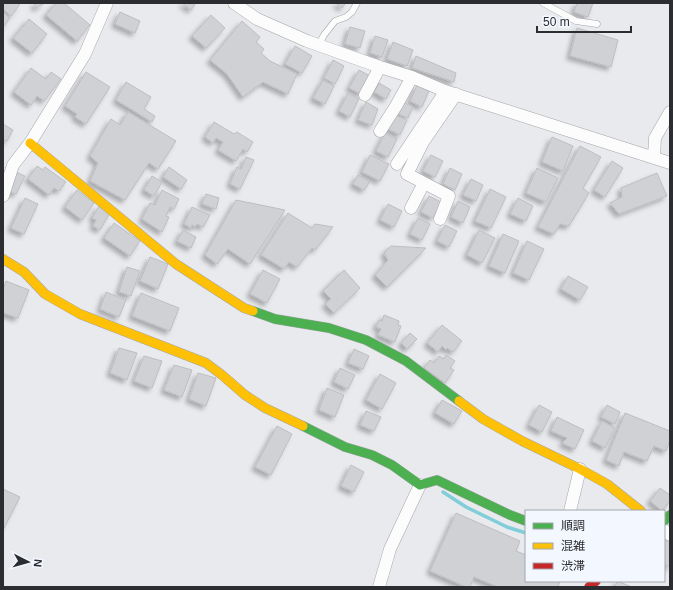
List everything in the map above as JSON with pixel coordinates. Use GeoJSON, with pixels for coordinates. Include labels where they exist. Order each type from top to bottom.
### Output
{"type":"FeatureCollection","features":[{"type":"Feature","properties":{"kind":"street"},"geometry":{"type":"LineString","coordinates":[[3,196],[13,165],[30,143],[85,54],[107,3]]}},
{"type":"Feature","properties":{"kind":"street"},"geometry":{"type":"LineString","coordinates":[[234,3],[258,19],[308,41],[412,77],[444,91],[670,163]]}},
{"type":"Feature","properties":{"kind":"street"},"geometry":{"type":"LineString","coordinates":[[365,95],[380,67]]}},
{"type":"Feature","properties":{"kind":"street"},"geometry":{"type":"LineString","coordinates":[[380,131],[412,77]]}},
{"type":"Feature","properties":{"kind":"street"},"geometry":{"type":"LineString","coordinates":[[397,164],[440,100],[444,91]]}},
{"type":"Feature","properties":{"kind":"street"},"geometry":{"type":"LineString","coordinates":[[440,219],[449,196],[407,174],[423,142],[456,94]]}},
{"type":"Feature","properties":{"kind":"street"},"geometry":{"type":"LineString","coordinates":[[654,158],[655,138],[670,112]]}},
{"type":"Feature","properties":{"kind":"street"},"geometry":{"type":"LineString","coordinates":[[30,143],[176,264],[244,308],[275,319],[329,328],[366,340],[406,361],[483,419],[522,441],[607,484],[640,510]]}},
{"type":"Feature","properties":{"kind":"street"},"geometry":{"type":"LineString","coordinates":[[411,208],[424,183]]}},
{"type":"Feature","properties":{"kind":"street"},"geometry":{"type":"LineString","coordinates":[[3,259],[24,272],[45,294],[80,314],[206,363],[245,395],[265,408],[345,446],[372,455],[392,465],[420,485]]}},
{"type":"Feature","properties":{"kind":"street"},"geometry":{"type":"LineString","coordinates":[[570,510],[580,469]]}},
{"type":"Feature","properties":{"kind":"street"},"geometry":{"type":"LineString","coordinates":[[379,587],[390,548],[420,485],[437,480],[525,521]]}},
{"type":"Feature","properties":{"kind":"lane"},"geometry":{"type":"LineString","coordinates":[[319,44],[335,21],[346,17],[352,12],[357,3]]}},
{"type":"Feature","properties":{"kind":"lane"},"geometry":{"type":"LineString","coordinates":[[544,3],[576,21],[597,24]]}},
{"type":"Feature","properties":{"kind":"building"},"geometry":{"type":"Polygon","coordinates":[[[4,3],[20,4],[11,16],[3,9],[4,3]]]}},
{"type":"Feature","properties":{"kind":"building"},"geometry":{"type":"Polygon","coordinates":[[[34,3],[45,3],[36,8],[34,3]]]}},
{"type":"Feature","properties":{"kind":"building"},"geometry":{"type":"Polygon","coordinates":[[[56,3],[64,3],[90,25],[77,41],[46,15],[56,3]]]}},
{"type":"Feature","properties":{"kind":"building"},"geometry":{"type":"Polygon","coordinates":[[[182,3],[196,3],[191,10],[182,3]]]}},
{"type":"Feature","properties":{"kind":"building"},"geometry":{"type":"Polygon","coordinates":[[[336,3],[346,3],[342,8],[336,3]]]}},
{"type":"Feature","properties":{"kind":"building"},"geometry":{"type":"Polygon","coordinates":[[[577,3],[593,3],[588,17],[574,12],[577,3]]]}},
{"type":"Feature","properties":{"kind":"building"},"geometry":{"type":"Polygon","coordinates":[[[3,12],[10,18],[3,27],[3,12]]]}},
{"type":"Feature","properties":{"kind":"building"},"geometry":{"type":"Polygon","coordinates":[[[120,12],[140,21],[135,33],[115,24],[120,12]]]}},
{"type":"Feature","properties":{"kind":"building"},"geometry":{"type":"Polygon","coordinates":[[[211,15],[225,28],[206,48],[192,36],[211,15]]]}},
{"type":"Feature","properties":{"kind":"building"},"geometry":{"type":"Polygon","coordinates":[[[29,19],[47,34],[32,53],[13,38],[29,19]]]}},
{"type":"Feature","properties":{"kind":"building"},"geometry":{"type":"Polygon","coordinates":[[[242,21],[260,37],[256,42],[264,49],[261,53],[270,61],[297,74],[288,94],[263,82],[243,97],[227,74],[210,60],[242,21]]]}},
{"type":"Feature","properties":{"kind":"building"},"geometry":{"type":"Polygon","coordinates":[[[350,27],[365,31],[360,48],[345,44],[350,27]]]}},
{"type":"Feature","properties":{"kind":"building"},"geometry":{"type":"Polygon","coordinates":[[[577,28],[618,40],[611,67],[570,56],[577,28]]]}},
{"type":"Feature","properties":{"kind":"building"},"geometry":{"type":"Polygon","coordinates":[[[375,36],[388,40],[382,57],[370,53],[375,36]]]}},
{"type":"Feature","properties":{"kind":"building"},"geometry":{"type":"Polygon","coordinates":[[[393,42],[413,50],[407,66],[387,59],[393,42]]]}},
{"type":"Feature","properties":{"kind":"building"},"geometry":{"type":"Polygon","coordinates":[[[295,46],[312,56],[302,73],[285,64],[295,46]]]}},
{"type":"Feature","properties":{"kind":"building"},"geometry":{"type":"Polygon","coordinates":[[[416,56],[456,73],[454,82],[412,68],[416,56]]]}},
{"type":"Feature","properties":{"kind":"building"},"geometry":{"type":"Polygon","coordinates":[[[333,60],[344,66],[335,84],[324,78],[333,60]]]}},
{"type":"Feature","properties":{"kind":"building"},"geometry":{"type":"Polygon","coordinates":[[[31,68],[46,79],[51,72],[61,79],[44,101],[37,96],[31,105],[14,92],[31,68]]]}},
{"type":"Feature","properties":{"kind":"building"},"geometry":{"type":"Polygon","coordinates":[[[359,70],[370,76],[361,94],[349,88],[359,70]]]}},
{"type":"Feature","properties":{"kind":"building"},"geometry":{"type":"Polygon","coordinates":[[[86,72],[110,87],[86,124],[75,117],[77,114],[65,106],[86,72]]]}},
{"type":"Feature","properties":{"kind":"building"},"geometry":{"type":"Polygon","coordinates":[[[323,80],[334,86],[325,104],[313,98],[323,80]]]}},
{"type":"Feature","properties":{"kind":"building"},"geometry":{"type":"Polygon","coordinates":[[[126,82],[151,97],[144,109],[155,116],[152,122],[116,100],[126,82]]]}},
{"type":"Feature","properties":{"kind":"building"},"geometry":{"type":"Polygon","coordinates":[[[379,83],[391,90],[386,99],[374,92],[379,83]]]}},
{"type":"Feature","properties":{"kind":"building"},"geometry":{"type":"Polygon","coordinates":[[[417,85],[429,91],[422,107],[410,101],[417,85]]]}},
{"type":"Feature","properties":{"kind":"building"},"geometry":{"type":"Polygon","coordinates":[[[348,93],[359,99],[350,117],[339,111],[348,93]]]}},
{"type":"Feature","properties":{"kind":"building"},"geometry":{"type":"Polygon","coordinates":[[[401,101],[413,107],[408,118],[396,113],[401,101]]]}},
{"type":"Feature","properties":{"kind":"building"},"geometry":{"type":"Polygon","coordinates":[[[366,102],[378,109],[372,125],[358,120],[366,102]]]}},
{"type":"Feature","properties":{"kind":"building"},"geometry":{"type":"Polygon","coordinates":[[[128,112],[176,141],[158,169],[149,163],[125,200],[90,181],[98,163],[90,156],[111,119],[120,125],[128,112]]]}},
{"type":"Feature","properties":{"kind":"building"},"geometry":{"type":"Polygon","coordinates":[[[395,115],[407,120],[400,135],[388,129],[395,115]]]}},
{"type":"Feature","properties":{"kind":"building"},"geometry":{"type":"Polygon","coordinates":[[[214,122],[234,134],[237,132],[253,142],[247,152],[243,149],[236,161],[218,150],[223,142],[216,138],[213,143],[205,137],[214,122]]]}},
{"type":"Feature","properties":{"kind":"building"},"geometry":{"type":"Polygon","coordinates":[[[3,124],[13,130],[7,141],[3,139],[3,124]]]}},
{"type":"Feature","properties":{"kind":"building"},"geometry":{"type":"Polygon","coordinates":[[[385,133],[397,139],[388,157],[376,151],[385,133]]]}},
{"type":"Feature","properties":{"kind":"building"},"geometry":{"type":"Polygon","coordinates":[[[552,137],[573,146],[563,171],[542,162],[552,137]]]}},
{"type":"Feature","properties":{"kind":"building"},"geometry":{"type":"Polygon","coordinates":[[[580,146],[601,157],[583,188],[589,193],[569,226],[560,224],[554,234],[538,227],[580,146]]]}},
{"type":"Feature","properties":{"kind":"building"},"geometry":{"type":"Polygon","coordinates":[[[370,155],[389,164],[380,181],[362,172],[370,155]]]}},
{"type":"Feature","properties":{"kind":"building"},"geometry":{"type":"Polygon","coordinates":[[[431,155],[443,161],[435,177],[423,171],[431,155]]]}},
{"type":"Feature","properties":{"kind":"building"},"geometry":{"type":"Polygon","coordinates":[[[246,157],[254,160],[240,189],[230,184],[237,167],[241,169],[246,157]]]}},
{"type":"Feature","properties":{"kind":"building"},"geometry":{"type":"Polygon","coordinates":[[[612,161],[623,168],[605,197],[594,190],[612,161]]]}},
{"type":"Feature","properties":{"kind":"building"},"geometry":{"type":"Polygon","coordinates":[[[37,166],[43,170],[45,167],[66,182],[59,191],[54,188],[49,195],[28,179],[37,166]]]}},
{"type":"Feature","properties":{"kind":"building"},"geometry":{"type":"Polygon","coordinates":[[[169,167],[187,180],[181,189],[163,177],[169,167]]]}},
{"type":"Feature","properties":{"kind":"building"},"geometry":{"type":"Polygon","coordinates":[[[450,168],[462,174],[455,190],[443,184],[450,168]]]}},
{"type":"Feature","properties":{"kind":"building"},"geometry":{"type":"Polygon","coordinates":[[[537,168],[558,178],[546,202],[526,193],[537,168]]]}},
{"type":"Feature","properties":{"kind":"building"},"geometry":{"type":"Polygon","coordinates":[[[16,172],[25,176],[16,194],[8,191],[16,172]]]}},
{"type":"Feature","properties":{"kind":"building"},"geometry":{"type":"Polygon","coordinates":[[[657,173],[667,196],[619,214],[610,203],[622,197],[621,188],[657,173]]]}},
{"type":"Feature","properties":{"kind":"building"},"geometry":{"type":"Polygon","coordinates":[[[358,175],[370,182],[364,190],[353,184],[358,175]]]}},
{"type":"Feature","properties":{"kind":"building"},"geometry":{"type":"Polygon","coordinates":[[[152,176],[162,182],[154,196],[144,190],[152,176]]]}},
{"type":"Feature","properties":{"kind":"building"},"geometry":{"type":"Polygon","coordinates":[[[471,179],[483,185],[476,201],[463,195],[471,179]]]}},
{"type":"Feature","properties":{"kind":"building"},"geometry":{"type":"Polygon","coordinates":[[[490,189],[506,197],[491,228],[475,221],[490,189]]]}},
{"type":"Feature","properties":{"kind":"building"},"geometry":{"type":"Polygon","coordinates":[[[77,190],[94,203],[82,220],[65,207],[77,190]]]}},
{"type":"Feature","properties":{"kind":"building"},"geometry":{"type":"Polygon","coordinates":[[[162,190],[179,199],[174,209],[170,207],[166,216],[169,217],[162,232],[142,219],[150,203],[155,205],[162,190]]]}},
{"type":"Feature","properties":{"kind":"building"},"geometry":{"type":"Polygon","coordinates":[[[206,194],[219,198],[216,209],[202,204],[206,194]]]}},
{"type":"Feature","properties":{"kind":"building"},"geometry":{"type":"Polygon","coordinates":[[[429,196],[441,202],[433,218],[421,212],[429,196]]]}},
{"type":"Feature","properties":{"kind":"building"},"geometry":{"type":"Polygon","coordinates":[[[25,198],[38,204],[24,234],[11,228],[25,198]]]}},
{"type":"Feature","properties":{"kind":"building"},"geometry":{"type":"Polygon","coordinates":[[[518,198],[533,206],[526,221],[510,214],[518,198]]]}},
{"type":"Feature","properties":{"kind":"building"},"geometry":{"type":"Polygon","coordinates":[[[236,200],[285,210],[250,264],[228,249],[217,264],[205,255],[236,200]]]}},
{"type":"Feature","properties":{"kind":"building"},"geometry":{"type":"Polygon","coordinates":[[[458,201],[470,207],[463,223],[451,217],[458,201]]]}},
{"type":"Feature","properties":{"kind":"building"},"geometry":{"type":"Polygon","coordinates":[[[388,204],[402,211],[394,227],[380,220],[388,204]]]}},
{"type":"Feature","properties":{"kind":"building"},"geometry":{"type":"Polygon","coordinates":[[[99,206],[110,213],[100,230],[93,226],[96,220],[92,218],[99,206]]]}},
{"type":"Feature","properties":{"kind":"building"},"geometry":{"type":"Polygon","coordinates":[[[192,207],[210,215],[203,227],[197,224],[195,227],[192,225],[191,228],[184,224],[192,207]]]}},
{"type":"Feature","properties":{"kind":"building"},"geometry":{"type":"Polygon","coordinates":[[[288,213],[312,228],[315,224],[333,227],[315,250],[312,248],[297,267],[289,262],[284,269],[261,255],[288,213]]]}},
{"type":"Feature","properties":{"kind":"building"},"geometry":{"type":"Polygon","coordinates":[[[418,218],[430,224],[422,240],[410,234],[418,218]]]}},
{"type":"Feature","properties":{"kind":"building"},"geometry":{"type":"Polygon","coordinates":[[[114,223],[140,241],[130,256],[104,238],[114,223]]]}},
{"type":"Feature","properties":{"kind":"building"},"geometry":{"type":"Polygon","coordinates":[[[445,225],[457,231],[449,247],[437,241],[445,225]]]}},
{"type":"Feature","properties":{"kind":"building"},"geometry":{"type":"Polygon","coordinates":[[[183,230],[196,237],[191,248],[177,241],[183,230]]]}},
{"type":"Feature","properties":{"kind":"building"},"geometry":{"type":"Polygon","coordinates":[[[479,230],[495,238],[482,263],[467,255],[479,230]]]}},
{"type":"Feature","properties":{"kind":"building"},"geometry":{"type":"Polygon","coordinates":[[[503,234],[519,241],[505,273],[489,266],[503,234]]]}},
{"type":"Feature","properties":{"kind":"building"},"geometry":{"type":"Polygon","coordinates":[[[527,241],[544,249],[529,280],[513,273],[527,241]]]}},
{"type":"Feature","properties":{"kind":"building"},"geometry":{"type":"Polygon","coordinates":[[[391,246],[426,248],[387,287],[375,275],[388,260],[384,253],[391,246]]]}},
{"type":"Feature","properties":{"kind":"building"},"geometry":{"type":"Polygon","coordinates":[[[150,257],[168,264],[158,289],[140,281],[150,257]]]}},
{"type":"Feature","properties":{"kind":"building"},"geometry":{"type":"Polygon","coordinates":[[[127,267],[140,271],[131,296],[119,292],[127,267]]]}},
{"type":"Feature","properties":{"kind":"building"},"geometry":{"type":"Polygon","coordinates":[[[263,270],[280,279],[267,303],[250,294],[263,270]]]}},
{"type":"Feature","properties":{"kind":"building"},"geometry":{"type":"Polygon","coordinates":[[[344,270],[360,288],[334,313],[325,304],[331,299],[323,291],[344,270]]]}},
{"type":"Feature","properties":{"kind":"building"},"geometry":{"type":"Polygon","coordinates":[[[568,276],[588,287],[580,300],[561,289],[568,276]]]}},
{"type":"Feature","properties":{"kind":"building"},"geometry":{"type":"Polygon","coordinates":[[[6,281],[29,290],[18,318],[3,313],[3,289],[6,281]]]}},
{"type":"Feature","properties":{"kind":"building"},"geometry":{"type":"Polygon","coordinates":[[[106,292],[126,300],[119,317],[100,309],[106,292]]]}},
{"type":"Feature","properties":{"kind":"building"},"geometry":{"type":"Polygon","coordinates":[[[141,293],[179,308],[170,331],[132,316],[141,293]]]}},
{"type":"Feature","properties":{"kind":"building"},"geometry":{"type":"Polygon","coordinates":[[[384,315],[399,321],[398,325],[401,326],[395,342],[378,335],[381,329],[376,327],[379,320],[382,321],[384,315]]]}},
{"type":"Feature","properties":{"kind":"building"},"geometry":{"type":"Polygon","coordinates":[[[442,325],[462,341],[453,352],[447,348],[446,350],[442,346],[438,352],[427,343],[442,325]]]}},
{"type":"Feature","properties":{"kind":"building"},"geometry":{"type":"Polygon","coordinates":[[[410,333],[417,339],[407,349],[401,343],[410,333]]]}},
{"type":"Feature","properties":{"kind":"building"},"geometry":{"type":"Polygon","coordinates":[[[119,348],[137,353],[127,380],[110,373],[119,348]]]}},
{"type":"Feature","properties":{"kind":"building"},"geometry":{"type":"Polygon","coordinates":[[[354,349],[369,356],[363,369],[348,363],[354,349]]]}},
{"type":"Feature","properties":{"kind":"building"},"geometry":{"type":"Polygon","coordinates":[[[446,355],[455,361],[450,368],[454,370],[445,383],[424,368],[430,360],[434,363],[439,356],[444,359],[446,355]]]}},
{"type":"Feature","properties":{"kind":"building"},"geometry":{"type":"Polygon","coordinates":[[[144,356],[162,361],[152,388],[134,381],[144,356]]]}},
{"type":"Feature","properties":{"kind":"building"},"geometry":{"type":"Polygon","coordinates":[[[174,365],[192,370],[182,397],[164,390],[174,365]]]}},
{"type":"Feature","properties":{"kind":"building"},"geometry":{"type":"Polygon","coordinates":[[[340,368],[355,375],[348,389],[334,382],[340,368]]]}},
{"type":"Feature","properties":{"kind":"building"},"geometry":{"type":"Polygon","coordinates":[[[198,373],[216,378],[206,406],[189,399],[198,373]]]}},
{"type":"Feature","properties":{"kind":"building"},"geometry":{"type":"Polygon","coordinates":[[[380,374],[396,383],[382,409],[366,400],[380,374]]]}},
{"type":"Feature","properties":{"kind":"building"},"geometry":{"type":"Polygon","coordinates":[[[327,388],[344,395],[335,417],[319,410],[327,388]]]}},
{"type":"Feature","properties":{"kind":"building"},"geometry":{"type":"Polygon","coordinates":[[[442,400],[462,411],[454,424],[435,413],[442,400]]]}},
{"type":"Feature","properties":{"kind":"building"},"geometry":{"type":"Polygon","coordinates":[[[539,405],[552,412],[542,432],[529,425],[539,405]]]}},
{"type":"Feature","properties":{"kind":"building"},"geometry":{"type":"Polygon","coordinates":[[[607,405],[620,412],[615,424],[601,417],[607,405]]]}},
{"type":"Feature","properties":{"kind":"building"},"geometry":{"type":"Polygon","coordinates":[[[366,411],[381,417],[374,431],[360,425],[366,411]]]}},
{"type":"Feature","properties":{"kind":"building"},"geometry":{"type":"Polygon","coordinates":[[[625,413],[670,431],[670,444],[669,443],[666,451],[654,446],[647,461],[624,452],[619,466],[606,460],[625,413]]]}},
{"type":"Feature","properties":{"kind":"building"},"geometry":{"type":"Polygon","coordinates":[[[557,417],[584,430],[575,449],[562,443],[567,438],[551,431],[557,417]]]}},
{"type":"Feature","properties":{"kind":"building"},"geometry":{"type":"Polygon","coordinates":[[[602,421],[615,428],[605,448],[592,441],[602,421]]]}},
{"type":"Feature","properties":{"kind":"building"},"geometry":{"type":"Polygon","coordinates":[[[277,426],[292,434],[271,475],[255,467],[277,426]]]}},
{"type":"Feature","properties":{"kind":"building"},"geometry":{"type":"Polygon","coordinates":[[[351,465],[364,472],[354,492],[341,486],[351,465]]]}},
{"type":"Feature","properties":{"kind":"building"},"geometry":{"type":"Polygon","coordinates":[[[660,488],[670,495],[670,501],[663,510],[650,501],[660,488]]]}},
{"type":"Feature","properties":{"kind":"building"},"geometry":{"type":"Polygon","coordinates":[[[3,489],[20,497],[3,530],[3,489]]]}},
{"type":"Feature","properties":{"kind":"building"},"geometry":{"type":"Polygon","coordinates":[[[456,513],[520,541],[516,551],[525,555],[525,582],[560,582],[558,587],[498,587],[474,577],[470,587],[466,587],[430,571],[456,513]]]}},
{"type":"Feature","properties":{"kind":"building"},"geometry":{"type":"Polygon","coordinates":[[[669,538],[670,539],[670,568],[665,564],[665,543],[669,538]]]}},
{"type":"Feature","properties":{"kind":"building"},"geometry":{"type":"Polygon","coordinates":[[[617,582],[620,582],[632,587],[615,587],[617,582]]]}},
{"type":"Feature","properties":{"kind":"waterway"},"geometry":{"type":"LineString","coordinates":[[443,492],[466,507],[507,527],[525,533]]}},
{"type":"Feature","properties":{"kind":"traffic: fast"},"geometry":{"type":"LineString","coordinates":[[253,311],[275,319],[329,328],[366,340],[406,361],[459,401]]}},
{"type":"Feature","properties":{"kind":"traffic: fast"},"geometry":{"type":"LineString","coordinates":[[303,426],[345,447],[372,455],[392,465],[420,485],[437,480],[525,521]]}},
{"type":"Feature","properties":{"kind":"traffic: fast"},"geometry":{"type":"LineString","coordinates":[[665,520],[670,515]]}},
{"type":"Feature","properties":{"kind":"traffic: slow"},"geometry":{"type":"LineString","coordinates":[[30,143],[176,264],[244,308],[253,311]]}},
{"type":"Feature","properties":{"kind":"traffic: slow"},"geometry":{"type":"LineString","coordinates":[[3,259],[24,272],[45,294],[80,314],[206,363],[245,395],[265,408],[303,426]]}},
{"type":"Feature","properties":{"kind":"traffic: slow"},"geometry":{"type":"LineString","coordinates":[[459,401],[483,419],[522,441],[607,484],[640,510]]}},
{"type":"Feature","properties":{"kind":"traffic: jam"},"geometry":{"type":"LineString","coordinates":[[589,587],[595,582]]}}]}
